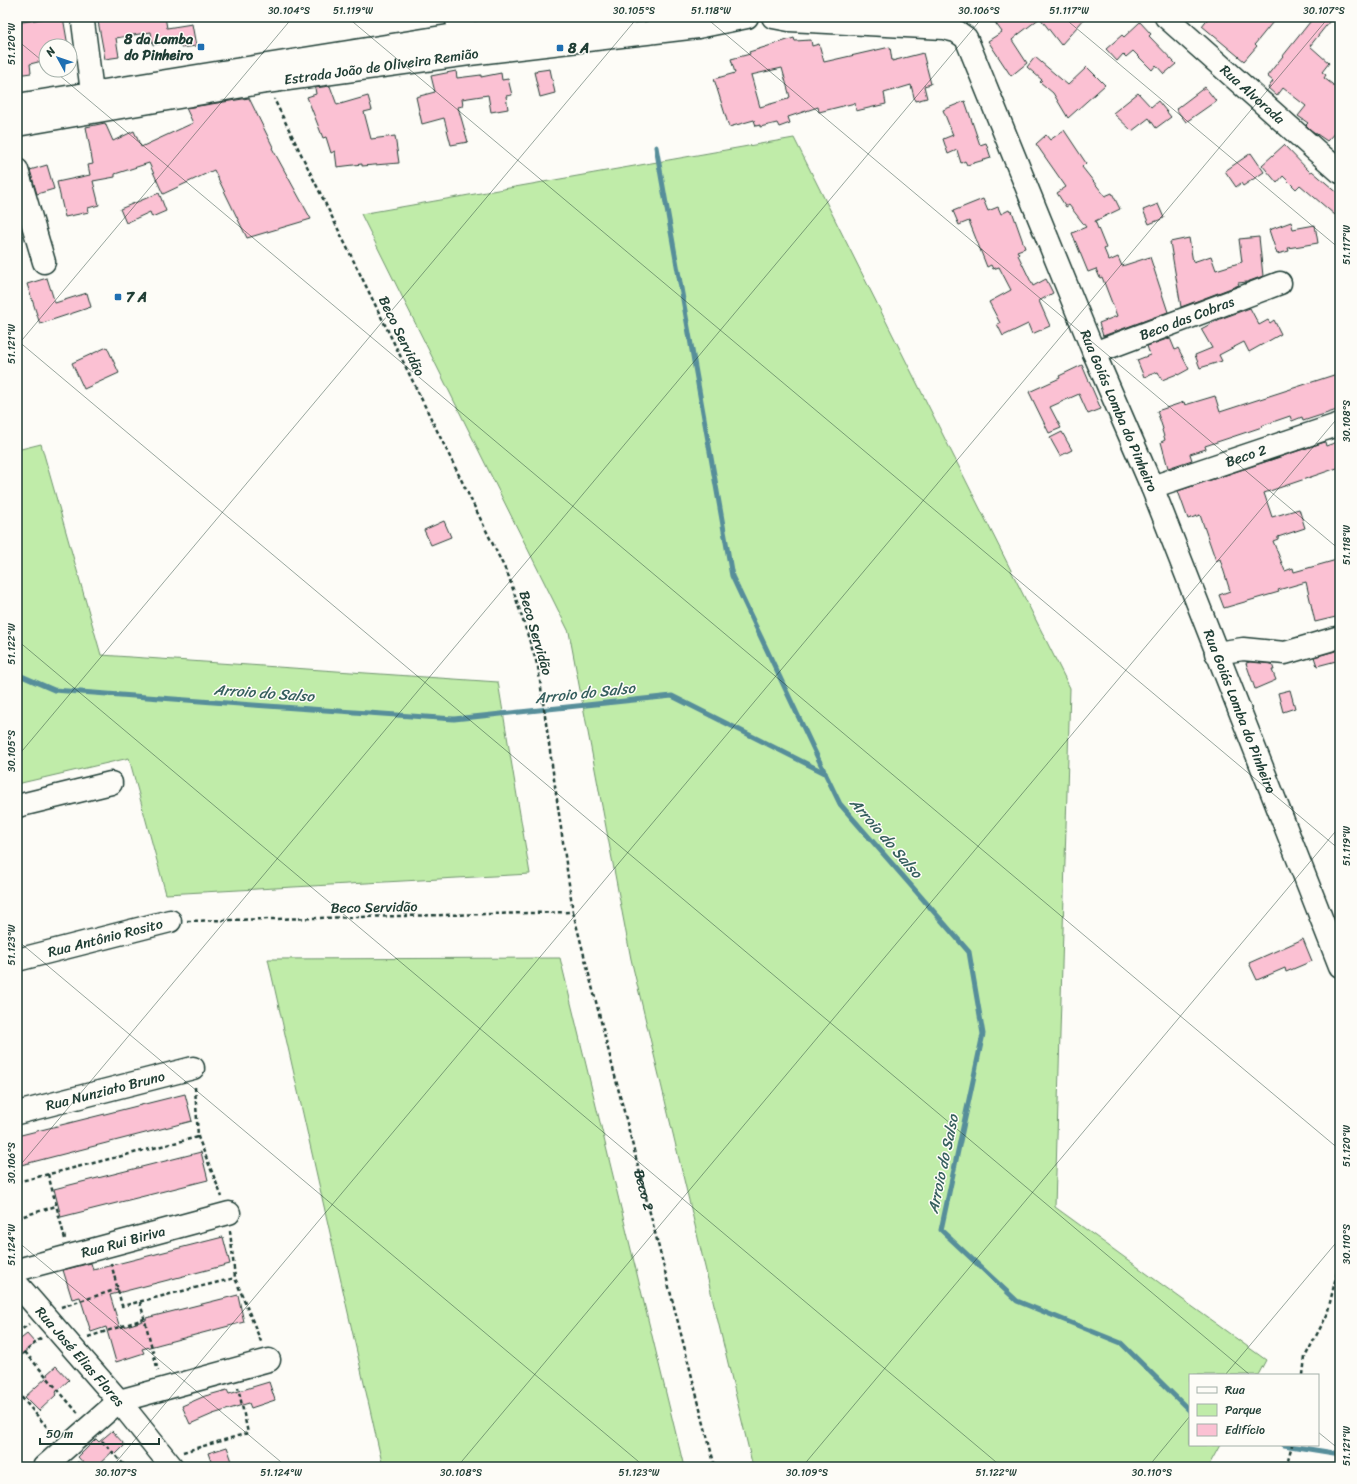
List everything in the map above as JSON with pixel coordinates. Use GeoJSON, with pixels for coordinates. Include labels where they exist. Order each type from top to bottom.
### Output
{"type":"FeatureCollection","features":[{"type":"Feature","properties":{"kind":"street","name":"Estrada João de Oliveira Remião"},"geometry":{"type":"LineString","coordinates":[[17,105],[459,25],[625,17]]}},
{"type":"Feature","properties":{"kind":"street","name":"Estrada João de Oliveira Remião"},"geometry":{"type":"LineString","coordinates":[[17,125],[266,82],[469,54],[698,27],[747,17]]}},
{"type":"Feature","properties":{"kind":"street","name":"Rua Goiás Lomba do Pinheiro"},"geometry":{"type":"LineString","coordinates":[[773,17],[789,20],[944,28],[956,31],[966,38],[1094,353],[1152,487],[1216,653],[1336,941],[1340,966]]}},
{"type":"Feature","properties":{"kind":"street","name":"Rua Alvorada"},"geometry":{"type":"LineString","coordinates":[[1166,17],[1340,172]]}},
{"type":"Feature","properties":{"kind":"street"},"geometry":{"type":"LineString","coordinates":[[83,22],[92,92]]}},
{"type":"Feature","properties":{"kind":"street"},"geometry":{"type":"LineString","coordinates":[[17,170],[44,262]]}},
{"type":"Feature","properties":{"kind":"street","name":"Beco das Cobras"},"geometry":{"type":"LineString","coordinates":[[1094,353],[1280,283]]}},
{"type":"Feature","properties":{"kind":"street","name":"Beco 2"},"geometry":{"type":"LineString","coordinates":[[1152,487],[1340,424]]}},
{"type":"Feature","properties":{"kind":"street"},"geometry":{"type":"LineString","coordinates":[[1216,653],[1243,649],[1285,652],[1340,637]]}},
{"type":"Feature","properties":{"kind":"street"},"geometry":{"type":"LineString","coordinates":[[17,806],[111,783]]}},
{"type":"Feature","properties":{"kind":"street","name":"Rua Antônio Rosito"},"geometry":{"type":"LineString","coordinates":[[17,960],[170,921]]}},
{"type":"Feature","properties":{"kind":"street","name":"Rua Nunziato Bruno"},"geometry":{"type":"LineString","coordinates":[[17,1113],[194,1068]]}},
{"type":"Feature","properties":{"kind":"street","name":"Rua Rui Biriva"},"geometry":{"type":"LineString","coordinates":[[17,1270],[228,1213]]}},
{"type":"Feature","properties":{"kind":"street","name":"Rua José Elias Flores"},"geometry":{"type":"LineString","coordinates":[[17,1284],[119,1400],[168,1462]]}},
{"type":"Feature","properties":{"kind":"street"},"geometry":{"type":"LineString","coordinates":[[44,1467],[119,1400],[268,1360]]}},
{"type":"Feature","properties":{"kind":"path","name":"Beco Servidão"},"geometry":{"type":"LineString","coordinates":[[170,921],[573,912],[538,667],[509,577],[266,82]]}},
{"type":"Feature","properties":{"kind":"path","name":"Beco 2"},"geometry":{"type":"LineString","coordinates":[[573,912],[715,1467]]}},
{"type":"Feature","properties":{"kind":"path"},"geometry":{"type":"LineString","coordinates":[[194,1068],[198,1137],[228,1213],[235,1278],[268,1360]]}},
{"type":"Feature","properties":{"kind":"path"},"geometry":{"type":"LineString","coordinates":[[17,1182],[198,1137]]}},
{"type":"Feature","properties":{"kind":"path"},"geometry":{"type":"LineString","coordinates":[[48,1174],[70,1255]]}},
{"type":"Feature","properties":{"kind":"path"},"geometry":{"type":"LineString","coordinates":[[17,1218],[56,1206]]}},
{"type":"Feature","properties":{"kind":"path"},"geometry":{"type":"LineString","coordinates":[[106,1246],[122,1306],[235,1278]]}},
{"type":"Feature","properties":{"kind":"path"},"geometry":{"type":"LineString","coordinates":[[1303,1374],[1305,1357],[1327,1315],[1340,1260]]}},
{"type":"Feature","properties":{"kind":"path"},"geometry":{"type":"LineString","coordinates":[[17,1359],[26,1352],[48,1320],[118,1289]]}},
{"type":"Feature","properties":{"kind":"path"},"geometry":{"type":"LineString","coordinates":[[140,1302],[163,1388]]}},
{"type":"Feature","properties":{"kind":"path"},"geometry":{"type":"LineString","coordinates":[[68,1343],[144,1319]]}},
{"type":"Feature","properties":{"kind":"path"},"geometry":{"type":"LineString","coordinates":[[26,1352],[126,1467]]}},
{"type":"Feature","properties":{"kind":"path"},"geometry":{"type":"LineString","coordinates":[[168,1462],[248,1433],[234,1370]]}},
{"type":"Feature","properties":{"kind":"path"},"geometry":{"type":"LineString","coordinates":[[17,1392],[66,1448]]}},
{"type":"Feature","properties":{"kind":"path"},"geometry":{"type":"LineString","coordinates":[[1286,1467],[1292,1446]]}},
{"type":"Feature","properties":{"kind":"green space"},"geometry":{"type":"Polygon","coordinates":[[[794,138],[1070,688],[1055,1207],[1266,1360],[1259,1374],[1189,1374],[1189,1446],[1219,1446],[1208,1467],[753,1467],[631,959],[569,632],[361,214],[794,138]]]}},
{"type":"Feature","properties":{"kind":"green space"},"geometry":{"type":"Polygon","coordinates":[[[41,444],[101,655],[498,682],[530,874],[166,894],[129,758],[17,784],[17,450],[41,444]]]}},
{"type":"Feature","properties":{"kind":"green space"},"geometry":{"type":"Polygon","coordinates":[[[560,958],[684,1467],[383,1467],[268,959],[560,958]]]}},
{"type":"Feature","properties":{"kind":"building"},"geometry":{"type":"Polygon","coordinates":[[[53,17],[63,17],[67,38],[38,38],[38,62],[30,64],[31,73],[17,75],[17,23],[53,17]]]}},
{"type":"Feature","properties":{"kind":"building"},"geometry":{"type":"Polygon","coordinates":[[[119,17],[165,17],[167,28],[192,24],[196,46],[181,48],[180,40],[153,45],[151,32],[116,38],[119,57],[105,59],[98,21],[119,17]]]}},
{"type":"Feature","properties":{"kind":"building"},"geometry":{"type":"Polygon","coordinates":[[[991,17],[1086,17],[1061,45],[1040,18],[1019,34],[1012,40],[1027,63],[1011,76],[988,41],[1002,32],[991,17]]]}},
{"type":"Feature","properties":{"kind":"building"},"geometry":{"type":"Polygon","coordinates":[[[1209,17],[1277,17],[1255,44],[1257,46],[1244,61],[1202,26],[1209,17]]]}},
{"type":"Feature","properties":{"kind":"building"},"geometry":{"type":"Polygon","coordinates":[[[1314,17],[1333,17],[1310,46],[1329,63],[1322,72],[1326,75],[1324,78],[1340,90],[1340,127],[1327,141],[1311,130],[1306,125],[1308,123],[1298,116],[1306,106],[1283,88],[1277,96],[1268,88],[1273,81],[1267,76],[1314,17]]]}},
{"type":"Feature","properties":{"kind":"building"},"geometry":{"type":"Polygon","coordinates":[[[1140,22],[1151,34],[1149,36],[1176,64],[1164,74],[1156,65],[1152,70],[1133,51],[1126,57],[1123,54],[1117,61],[1106,49],[1122,35],[1124,37],[1140,22]]]}},
{"type":"Feature","properties":{"kind":"building"},"geometry":{"type":"Polygon","coordinates":[[[794,38],[795,41],[811,40],[812,46],[819,44],[824,62],[890,47],[892,61],[923,53],[931,84],[924,86],[927,98],[915,101],[911,85],[884,93],[886,104],[856,111],[855,103],[819,112],[818,107],[788,117],[790,123],[779,127],[777,123],[760,127],[760,125],[756,126],[754,120],[729,127],[714,79],[735,73],[731,59],[750,54],[749,52],[794,38]],[[782,68],[751,75],[760,107],[788,99],[790,97],[782,68]]]}},
{"type":"Feature","properties":{"kind":"building"},"geometry":{"type":"Polygon","coordinates":[[[1035,57],[1068,85],[1087,67],[1105,85],[1068,118],[1053,93],[1040,82],[1042,80],[1027,67],[1035,57]]]}},
{"type":"Feature","properties":{"kind":"building"},"geometry":{"type":"Polygon","coordinates":[[[550,69],[555,93],[540,97],[534,72],[550,69]]]}},
{"type":"Feature","properties":{"kind":"building"},"geometry":{"type":"Polygon","coordinates":[[[456,71],[457,78],[481,75],[481,77],[501,73],[502,80],[508,79],[512,95],[506,96],[508,109],[491,112],[488,95],[462,99],[463,106],[458,107],[468,142],[451,145],[444,118],[422,124],[416,97],[435,92],[431,76],[456,71]]]}},
{"type":"Feature","properties":{"kind":"building"},"geometry":{"type":"Polygon","coordinates":[[[330,86],[337,105],[368,96],[372,110],[364,112],[371,139],[395,136],[399,163],[362,166],[362,164],[337,167],[335,151],[331,153],[326,137],[323,138],[307,97],[316,94],[315,88],[330,86]]]}},
{"type":"Feature","properties":{"kind":"building"},"geometry":{"type":"Polygon","coordinates":[[[1205,87],[1216,101],[1186,122],[1176,109],[1205,87]]]}},
{"type":"Feature","properties":{"kind":"building"},"geometry":{"type":"Polygon","coordinates":[[[1138,93],[1151,107],[1158,101],[1171,117],[1156,128],[1149,118],[1132,131],[1113,113],[1138,93]]]}},
{"type":"Feature","properties":{"kind":"building"},"geometry":{"type":"Polygon","coordinates":[[[249,98],[273,147],[272,148],[311,219],[247,238],[214,170],[163,194],[149,163],[115,174],[115,177],[93,181],[99,205],[88,208],[89,212],[65,217],[57,182],[90,175],[88,165],[93,164],[86,127],[105,123],[113,141],[134,131],[141,147],[193,123],[186,108],[249,98]]]}},
{"type":"Feature","properties":{"kind":"building"},"geometry":{"type":"Polygon","coordinates":[[[965,101],[980,145],[986,143],[991,158],[967,165],[965,161],[961,163],[957,150],[948,154],[943,139],[953,135],[943,110],[965,101]]]}},
{"type":"Feature","properties":{"kind":"building"},"geometry":{"type":"Polygon","coordinates":[[[1064,130],[1086,163],[1082,167],[1105,196],[1112,193],[1120,209],[1095,221],[1106,248],[1104,249],[1109,261],[1118,257],[1122,266],[1150,257],[1168,312],[1103,336],[1099,323],[1117,316],[1102,277],[1100,278],[1096,269],[1088,272],[1072,233],[1086,227],[1069,205],[1066,207],[1057,193],[1066,187],[1036,144],[1046,135],[1050,140],[1064,130]]]}},
{"type":"Feature","properties":{"kind":"building"},"geometry":{"type":"Polygon","coordinates":[[[1284,145],[1310,172],[1312,171],[1340,195],[1340,209],[1335,215],[1300,185],[1296,189],[1283,176],[1277,183],[1262,165],[1284,145]]]}},
{"type":"Feature","properties":{"kind":"building"},"geometry":{"type":"Polygon","coordinates":[[[1251,153],[1264,172],[1243,186],[1241,183],[1236,187],[1225,171],[1251,153]]]}},
{"type":"Feature","properties":{"kind":"building"},"geometry":{"type":"Polygon","coordinates":[[[47,165],[54,189],[37,194],[30,170],[47,165]]]}},
{"type":"Feature","properties":{"kind":"building"},"geometry":{"type":"Polygon","coordinates":[[[159,193],[166,211],[152,217],[150,212],[126,223],[120,209],[159,193]]]}},
{"type":"Feature","properties":{"kind":"building"},"geometry":{"type":"Polygon","coordinates":[[[983,199],[988,211],[998,207],[1001,214],[1009,210],[1010,212],[1012,211],[1025,248],[1017,251],[1019,254],[1018,255],[1033,286],[1046,279],[1053,293],[1039,301],[1050,326],[1032,334],[1028,324],[1003,336],[997,324],[1000,323],[989,302],[1011,290],[999,267],[993,269],[991,265],[987,267],[969,221],[959,225],[953,211],[983,199]]]}},
{"type":"Feature","properties":{"kind":"building"},"geometry":{"type":"Polygon","coordinates":[[[1158,204],[1164,218],[1149,224],[1143,210],[1158,204]]]}},
{"type":"Feature","properties":{"kind":"building"},"geometry":{"type":"Polygon","coordinates":[[[1291,222],[1293,229],[1315,225],[1318,243],[1288,248],[1289,251],[1277,254],[1269,230],[1291,222]]]}},
{"type":"Feature","properties":{"kind":"building"},"geometry":{"type":"Polygon","coordinates":[[[1259,237],[1263,276],[1247,282],[1238,283],[1239,285],[1181,307],[1170,242],[1189,238],[1193,262],[1211,256],[1216,270],[1242,262],[1239,239],[1259,237]]]}},
{"type":"Feature","properties":{"kind":"building"},"geometry":{"type":"Polygon","coordinates":[[[47,278],[55,303],[87,293],[91,307],[40,324],[27,284],[47,278]]]}},
{"type":"Feature","properties":{"kind":"building"},"geometry":{"type":"Polygon","coordinates":[[[1250,308],[1259,325],[1268,320],[1270,323],[1274,320],[1281,334],[1249,352],[1244,342],[1219,355],[1222,361],[1200,368],[1195,355],[1212,348],[1201,329],[1220,319],[1250,308]]]}},
{"type":"Feature","properties":{"kind":"building"},"geometry":{"type":"Polygon","coordinates":[[[1170,338],[1175,350],[1178,348],[1189,369],[1178,375],[1177,374],[1162,380],[1158,372],[1144,377],[1137,360],[1150,355],[1147,346],[1170,338]]]}},
{"type":"Feature","properties":{"kind":"building"},"geometry":{"type":"Polygon","coordinates":[[[107,347],[119,373],[84,389],[72,363],[107,347]]]}},
{"type":"Feature","properties":{"kind":"building"},"geometry":{"type":"Polygon","coordinates":[[[1082,365],[1101,409],[1088,414],[1079,394],[1050,407],[1061,428],[1049,433],[1029,392],[1060,378],[1059,376],[1082,365]]]}},
{"type":"Feature","properties":{"kind":"building"},"geometry":{"type":"Polygon","coordinates":[[[1340,373],[1340,409],[1303,421],[1302,417],[1292,421],[1290,416],[1205,446],[1206,449],[1190,454],[1192,460],[1168,468],[1161,442],[1165,440],[1163,429],[1157,411],[1184,402],[1185,405],[1215,396],[1220,412],[1340,373]]]}},
{"type":"Feature","properties":{"kind":"building"},"geometry":{"type":"Polygon","coordinates":[[[1062,432],[1072,450],[1060,456],[1050,438],[1062,432]]]}},
{"type":"Feature","properties":{"kind":"building"},"geometry":{"type":"Polygon","coordinates":[[[1340,441],[1340,467],[1264,493],[1272,517],[1299,509],[1305,528],[1278,537],[1278,539],[1273,541],[1285,571],[1293,568],[1294,572],[1340,559],[1340,616],[1315,622],[1306,582],[1278,590],[1279,592],[1224,608],[1219,595],[1230,591],[1220,559],[1216,561],[1200,515],[1188,519],[1178,491],[1325,442],[1326,446],[1340,441]]]}},
{"type":"Feature","properties":{"kind":"building"},"geometry":{"type":"Polygon","coordinates":[[[444,521],[451,537],[431,545],[424,530],[444,521]]]}},
{"type":"Feature","properties":{"kind":"building"},"geometry":{"type":"Polygon","coordinates":[[[1339,650],[1340,660],[1317,666],[1314,657],[1339,650]]]}},
{"type":"Feature","properties":{"kind":"building"},"geometry":{"type":"Polygon","coordinates":[[[1246,663],[1272,664],[1274,670],[1272,670],[1276,680],[1255,689],[1246,663]]]}},
{"type":"Feature","properties":{"kind":"building"},"geometry":{"type":"Polygon","coordinates":[[[1290,690],[1295,708],[1283,712],[1278,693],[1290,690]]]}},
{"type":"Feature","properties":{"kind":"building"},"geometry":{"type":"Polygon","coordinates":[[[1303,939],[1312,961],[1286,972],[1285,968],[1257,980],[1249,963],[1303,939]]]}},
{"type":"Feature","properties":{"kind":"building"},"geometry":{"type":"Polygon","coordinates":[[[185,1094],[192,1121],[17,1166],[17,1136],[185,1094]]]}},
{"type":"Feature","properties":{"kind":"building"},"geometry":{"type":"Polygon","coordinates":[[[201,1152],[208,1180],[61,1217],[54,1189],[201,1152]]]}},
{"type":"Feature","properties":{"kind":"building"},"geometry":{"type":"Polygon","coordinates":[[[223,1237],[230,1264],[110,1295],[120,1328],[146,1320],[146,1318],[238,1295],[244,1322],[142,1349],[144,1353],[116,1362],[106,1327],[91,1332],[80,1297],[72,1299],[63,1270],[91,1263],[93,1270],[223,1237]]]}},
{"type":"Feature","properties":{"kind":"building"},"geometry":{"type":"Polygon","coordinates":[[[27,1334],[35,1343],[17,1358],[17,1342],[27,1334]]]}},
{"type":"Feature","properties":{"kind":"building"},"geometry":{"type":"Polygon","coordinates":[[[56,1366],[69,1380],[39,1411],[25,1397],[48,1376],[47,1374],[56,1366]]]}},
{"type":"Feature","properties":{"kind":"building"},"geometry":{"type":"Polygon","coordinates":[[[269,1382],[275,1400],[251,1408],[249,1403],[213,1414],[190,1424],[182,1406],[205,1396],[227,1390],[229,1394],[269,1382]]]}},
{"type":"Feature","properties":{"kind":"building"},"geometry":{"type":"Polygon","coordinates":[[[112,1431],[125,1445],[116,1454],[113,1451],[96,1467],[87,1467],[78,1457],[96,1439],[99,1442],[112,1431]]]}},
{"type":"Feature","properties":{"kind":"building"},"geometry":{"type":"Polygon","coordinates":[[[227,1447],[234,1467],[213,1467],[208,1453],[227,1447]]]}},
{"type":"Feature","properties":{"kind":"waterway"},"geometry":{"type":"LineString","coordinates":[[656,147],[732,576],[825,773]]}},
{"type":"Feature","properties":{"kind":"waterway","name":"Arroio do Salso"},"geometry":{"type":"LineString","coordinates":[[17,674],[54,690],[454,719],[672,696],[825,773],[840,804],[969,952],[983,1034],[941,1230],[1017,1301],[1121,1343],[1189,1410]]}},
{"type":"Feature","properties":{"kind":"waterway","name":"Arroio do Salso"},"geometry":{"type":"LineString","coordinates":[[1290,1446],[1340,1454]]}},
{"type":"Feature","properties":{"kind":"place","name":"8 da Lomba do Pinheiro"},"geometry":{"type":"Point","coordinates":[201,47]}},
{"type":"Feature","properties":{"kind":"place","name":"8 A"},"geometry":{"type":"Point","coordinates":[560,48]}},
{"type":"Feature","properties":{"kind":"place","name":"7 A"},"geometry":{"type":"Point","coordinates":[118,297]}}]}
